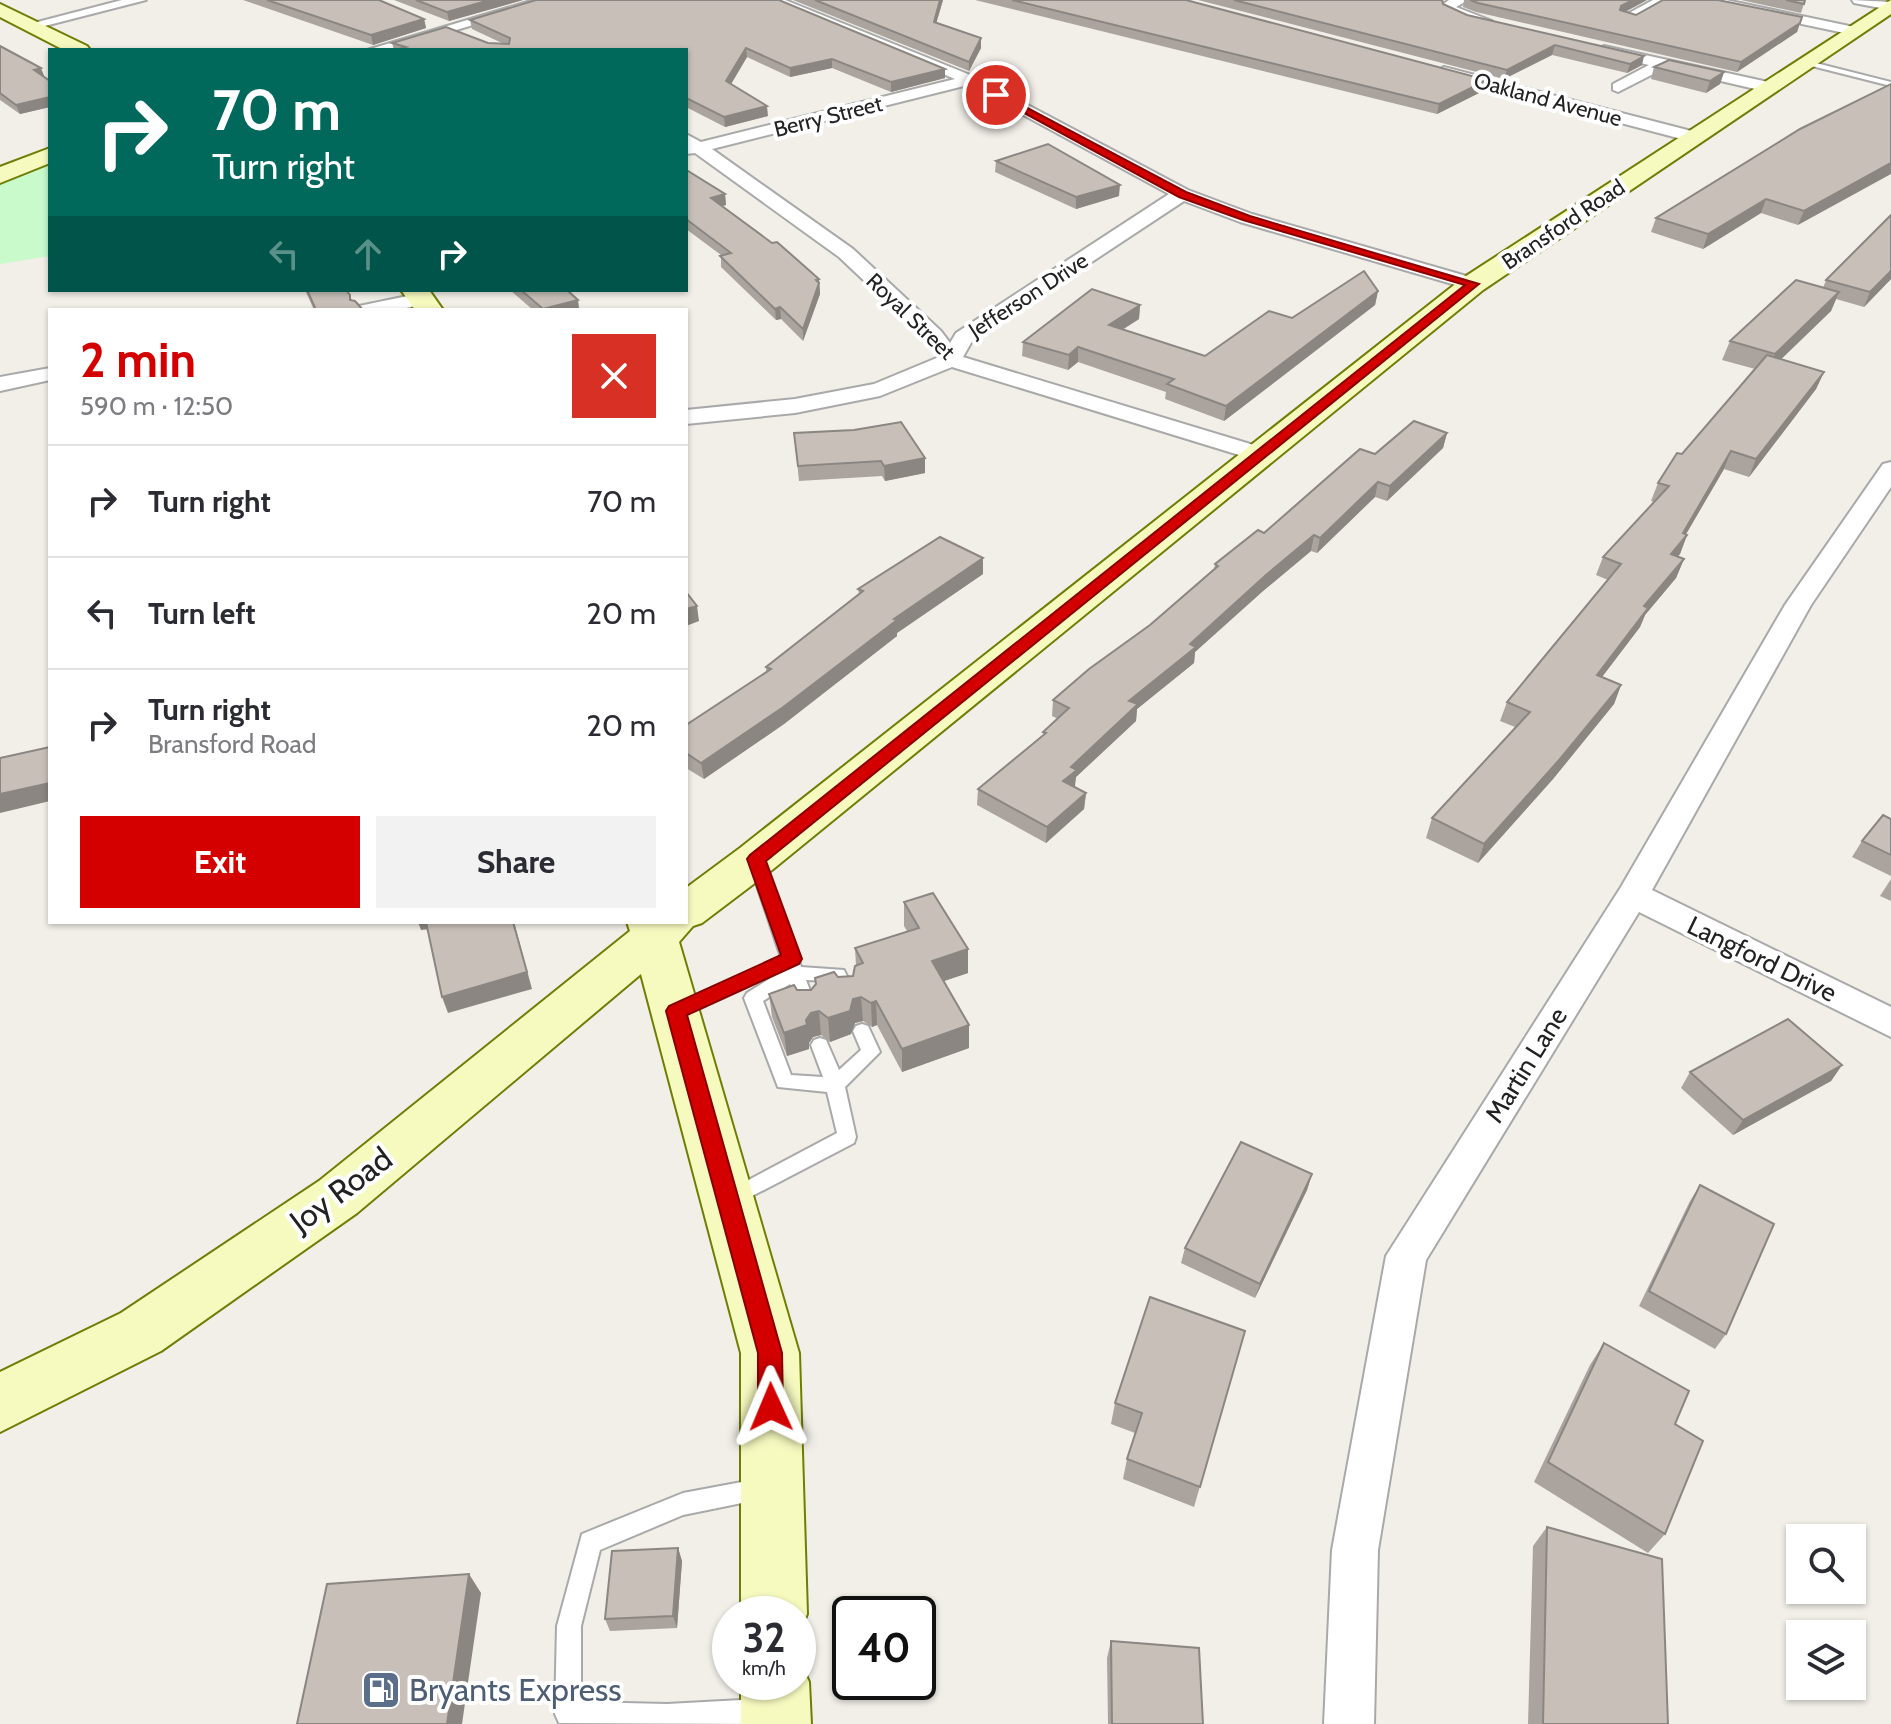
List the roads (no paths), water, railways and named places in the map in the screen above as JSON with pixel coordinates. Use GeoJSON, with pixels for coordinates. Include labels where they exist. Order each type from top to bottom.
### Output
{"type":"FeatureCollection","features":[{"type":"Feature","properties":{"kind":"street"},"geometry":{"type":"LineString","coordinates":[[33,25],[139,0]]}},
{"type":"Feature","properties":{"kind":"street"},"geometry":{"type":"LineString","coordinates":[[381,48],[549,0]]}},
{"type":"Feature","properties":{"kind":"street"},"geometry":{"type":"LineString","coordinates":[[773,0],[970,80],[1182,194],[1246,218],[1473,284]]}},
{"type":"Feature","properties":{"kind":"street"},"geometry":{"type":"LineString","coordinates":[[1461,0],[1449,5],[1449,9],[1506,26]]}},
{"type":"Feature","properties":{"kind":"street"},"geometry":{"type":"LineString","coordinates":[[1627,18],[1664,0]]}},
{"type":"Feature","properties":{"kind":"street"},"geometry":{"type":"LineString","coordinates":[[1706,0],[1854,31]]}},
{"type":"Feature","properties":{"kind":"street","name":"Bransford Road"},"geometry":{"type":"LineString","coordinates":[[688,907],[756,859],[1473,284],[1854,31],[1880,4]]}},
{"type":"Feature","properties":{"kind":"street"},"geometry":{"type":"LineString","coordinates":[[0,10],[76,48]]}},
{"type":"Feature","properties":{"kind":"street"},"geometry":{"type":"LineString","coordinates":[[425,19],[477,39]]}},
{"type":"Feature","properties":{"kind":"street"},"geometry":{"type":"LineString","coordinates":[[1585,45],[1768,87]]}},
{"type":"Feature","properties":{"kind":"street"},"geometry":{"type":"LineString","coordinates":[[1618,87],[1663,63]]}},
{"type":"Feature","properties":{"kind":"street","name":"Oakland Avenue"},"geometry":{"type":"LineString","coordinates":[[1432,68],[1693,137]]}},
{"type":"Feature","properties":{"kind":"street","name":"Berry Street"},"geometry":{"type":"LineString","coordinates":[[691,146],[970,80]]}},
{"type":"Feature","properties":{"kind":"street","name":"Royal Street"},"geometry":{"type":"LineString","coordinates":[[691,146],[846,253],[934,335],[951,360],[1262,455]]}},
{"type":"Feature","properties":{"kind":"street"},"geometry":{"type":"LineString","coordinates":[[0,176],[48,156]]}},
{"type":"Feature","properties":{"kind":"street","name":"Jefferson Drive"},"geometry":{"type":"LineString","coordinates":[[688,417],[795,406],[880,389],[951,360],[963,337],[1182,194]]}},
{"type":"Feature","properties":{"kind":"street"},"geometry":{"type":"LineString","coordinates":[[377,308],[422,300]]}},
{"type":"Feature","properties":{"kind":"street"},"geometry":{"type":"LineString","coordinates":[[0,384],[48,374]]}},
{"type":"Feature","properties":{"kind":"street","name":"Martin Lane"},"geometry":{"type":"LineString","coordinates":[[1349,1724],[1355,1550],[1406,1256],[1633,895],[1798,605],[1891,469]]}},
{"type":"Feature","properties":{"kind":"street","name":"Langford Drive"},"geometry":{"type":"LineString","coordinates":[[1633,895],[1891,1023]]}},
{"type":"Feature","properties":{"kind":"street","name":"Joy Road"},"geometry":{"type":"LineString","coordinates":[[0,1403],[141,1332],[338,1197],[664,924]]}},
{"type":"Feature","properties":{"kind":"street"},"geometry":{"type":"LineString","coordinates":[[665,924],[676,1011],[770,1353],[774,1596]]}},
{"type":"Feature","properties":{"kind":"lane"},"geometry":{"type":"LineString","coordinates":[[1807,62],[1891,84]]}},
{"type":"Feature","properties":{"kind":"lane"},"geometry":{"type":"LineString","coordinates":[[756,859],[807,1006]]}},
{"type":"Feature","properties":{"kind":"lane"},"geometry":{"type":"LineString","coordinates":[[794,966],[753,998],[784,1082],[835,1085],[871,1052],[862,1031]]}},
{"type":"Feature","properties":{"kind":"lane"},"geometry":{"type":"LineString","coordinates":[[676,1011],[794,966],[838,975],[846,993]]}},
{"type":"Feature","properties":{"kind":"lane"},"geometry":{"type":"LineString","coordinates":[[728,1201],[847,1137],[835,1085],[820,1045]]}},
{"type":"Feature","properties":{"kind":"lane"},"geometry":{"type":"LineString","coordinates":[[772,1488],[683,1504],[590,1542],[569,1626],[568,1714],[667,1717],[775,1706]]}},
{"type":"Feature","properties":{"kind":"place","name":"Bryants Express"},"geometry":{"type":"Point","coordinates":[381,1690]}}]}
